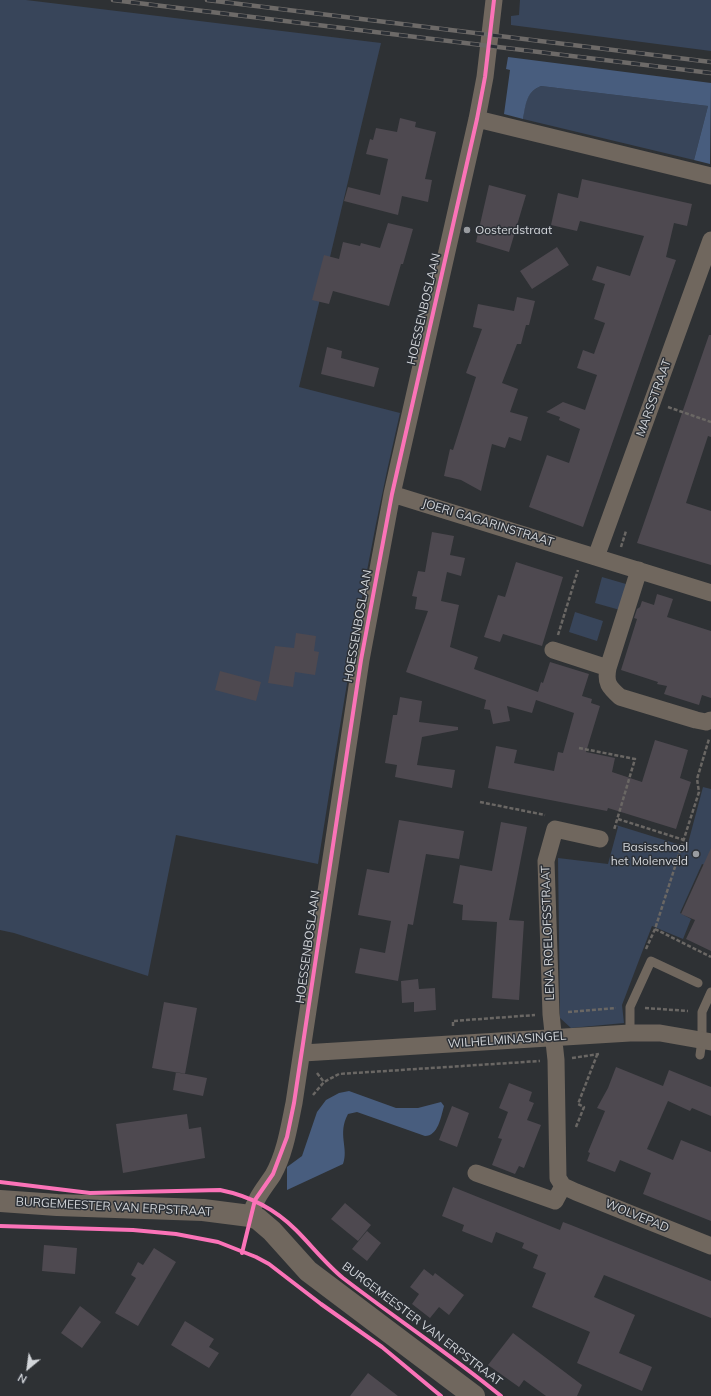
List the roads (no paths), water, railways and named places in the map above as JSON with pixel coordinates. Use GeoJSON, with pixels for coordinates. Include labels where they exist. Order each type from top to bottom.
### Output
{"type":"FeatureCollection","features":[{"type":"Feature","properties":{"kind":"street","name":"HOESSENBOSLAAN"},"geometry":{"type":"LineString","coordinates":[[250,1216],[255,1200],[273,1174],[287,1137],[294,1103],[303,1054],[361,660],[392,494],[478,119],[485,77],[494,0]]}},
{"type":"Feature","properties":{"kind":"street"},"geometry":{"type":"LineString","coordinates":[[478,119],[711,176]]}},
{"type":"Feature","properties":{"kind":"street","name":"MARSSTRAAT"},"geometry":{"type":"LineString","coordinates":[[590,555],[652,401],[711,240]]}},
{"type":"Feature","properties":{"kind":"street","name":"JOERI GAGARINSTRAAT"},"geometry":{"type":"LineString","coordinates":[[392,494],[711,593]]}},
{"type":"Feature","properties":{"kind":"street"},"geometry":{"type":"LineString","coordinates":[[639,570],[608,668],[606,678],[610,689],[620,697],[696,720],[706,722],[711,720]]}},
{"type":"Feature","properties":{"kind":"street"},"geometry":{"type":"LineString","coordinates":[[553,650],[608,668]]}},
{"type":"Feature","properties":{"kind":"street","name":"LENA ROELOFSSTRAAT"},"geometry":{"type":"LineString","coordinates":[[553,1037],[546,861],[555,830],[600,839]]}},
{"type":"Feature","properties":{"kind":"street","name":"WILHELMINASINGEL"},"geometry":{"type":"LineString","coordinates":[[303,1054],[630,1032],[660,1033],[705,1046]]}},
{"type":"Feature","properties":{"kind":"street"},"geometry":{"type":"LineString","coordinates":[[476,1173],[555,1201],[563,1186],[558,1178],[556,1060],[553,1037]]}},
{"type":"Feature","properties":{"kind":"street","name":"WOLVEPAD"},"geometry":{"type":"LineString","coordinates":[[563,1186],[711,1246]]}},
{"type":"Feature","properties":{"kind":"street","name":"BURGEMEESTER VAN ERPSTRAAT"},"geometry":{"type":"LineString","coordinates":[[0,1201],[57,1205],[203,1210],[250,1216],[258,1219],[272,1231],[308,1270],[474,1396]]}},
{"type":"Feature","properties":{"kind":"lane"},"geometry":{"type":"LineString","coordinates":[[630,1032],[630,1007],[651,961],[698,983]]}},
{"type":"Feature","properties":{"kind":"lane"},"geometry":{"type":"LineString","coordinates":[[705,1046],[702,1012],[711,992]]}},
{"type":"Feature","properties":{"kind":"railway"},"geometry":{"type":"LineString","coordinates":[[113,0],[711,73]]}},
{"type":"Feature","properties":{"kind":"railway"},"geometry":{"type":"LineString","coordinates":[[207,0],[711,62]]}},
{"type":"Feature","properties":{"kind":"place","name":"Oosterdstraat"},"geometry":{"type":"Point","coordinates":[467,230]}},
{"type":"Feature","properties":{"kind":"place","name":"Basisschool het Molenveld"},"geometry":{"type":"Point","coordinates":[696,854]}}]}
